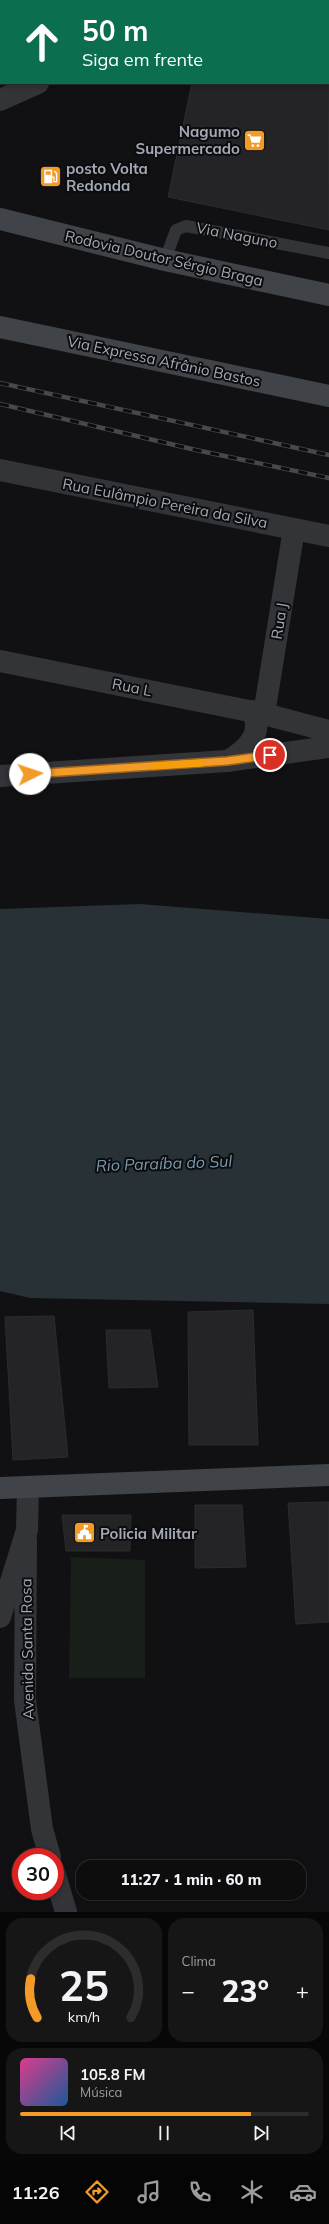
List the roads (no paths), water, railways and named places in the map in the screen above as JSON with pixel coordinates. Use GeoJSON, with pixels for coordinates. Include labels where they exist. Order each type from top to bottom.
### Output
{"type":"FeatureCollection","features":[{"type":"Feature","properties":{"kind":"main road","name":"Rodovia Doutor Sérgio Braga"},"geometry":{"type":"LineString","coordinates":[[0,219],[164,260],[329,295]]}},
{"type":"Feature","properties":{"kind":"main road","name":"Via Expressa Afrânio Bastos"},"geometry":{"type":"LineString","coordinates":[[0,327],[329,396]]}},
{"type":"Feature","properties":{"kind":"main road"},"geometry":{"type":"LineString","coordinates":[[0,1488],[329,1475]]}},
{"type":"Feature","properties":{"kind":"street"},"geometry":{"type":"LineString","coordinates":[[0,100],[36,84]]}},
{"type":"Feature","properties":{"kind":"street","name":"Rua Eulâmpio Pereira da Silva"},"geometry":{"type":"LineString","coordinates":[[0,470],[329,536]]}},
{"type":"Feature","properties":{"kind":"street","name":"Rua J"},"geometry":{"type":"LineString","coordinates":[[258,712],[294,529]]}},
{"type":"Feature","properties":{"kind":"street","name":"Rua L"},"geometry":{"type":"LineString","coordinates":[[0,661],[258,712],[329,731]]}},
{"type":"Feature","properties":{"kind":"street"},"geometry":{"type":"LineString","coordinates":[[227,761],[246,748],[255,736],[258,712]]}},
{"type":"Feature","properties":{"kind":"street"},"geometry":{"type":"LineString","coordinates":[[0,776],[227,761],[329,747]]}},
{"type":"Feature","properties":{"kind":"street","name":"Avenida Santa Rosa"},"geometry":{"type":"LineString","coordinates":[[28,1487],[25,1700],[42,1830],[47,1848]]}},
{"type":"Feature","properties":{"kind":"street"},"geometry":{"type":"LineString","coordinates":[[0,1617],[27,1530]]}},
{"type":"Feature","properties":{"kind":"street"},"geometry":{"type":"LineString","coordinates":[[62,1900],[66,1912]]}},
{"type":"Feature","properties":{"kind":"lane","name":"Via Naguno"},"geometry":{"type":"LineString","coordinates":[[164,260],[176,230],[186,226],[329,253]]}},
{"type":"Feature","properties":{"kind":"water","name":"Rio Paraíba do Sul"},"geometry":{"type":"Polygon","coordinates":[[[140,904],[329,919],[329,1304],[30,1298],[0,1291],[0,909],[140,904]]]}},
{"type":"Feature","properties":{"kind":"railway"},"geometry":{"type":"LineString","coordinates":[[0,383],[329,455]]}},
{"type":"Feature","properties":{"kind":"railway"},"geometry":{"type":"LineString","coordinates":[[0,404],[196,450],[329,478]]}},
{"type":"Feature","properties":{"kind":"place","name":"Nagumo Supermercado"},"geometry":{"type":"Point","coordinates":[255,140]}},
{"type":"Feature","properties":{"kind":"place","name":"posto Volta Redonda"},"geometry":{"type":"Point","coordinates":[50,177]}},
{"type":"Feature","properties":{"kind":"place","name":"Policia Militar"},"geometry":{"type":"Point","coordinates":[85,1533]}}]}
